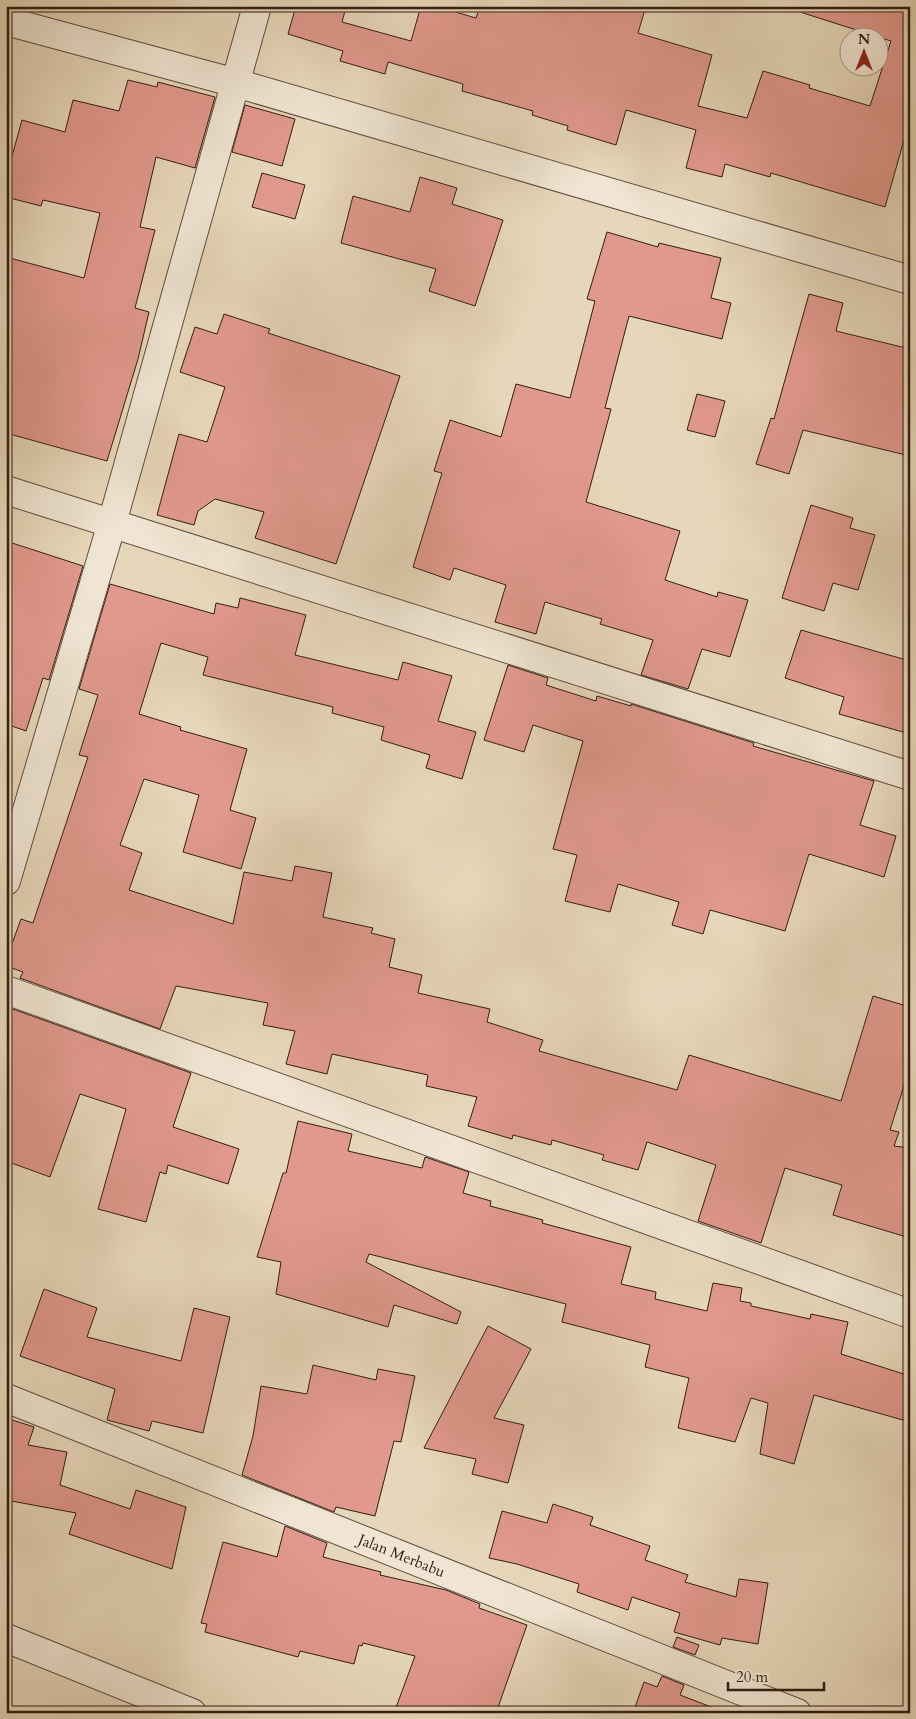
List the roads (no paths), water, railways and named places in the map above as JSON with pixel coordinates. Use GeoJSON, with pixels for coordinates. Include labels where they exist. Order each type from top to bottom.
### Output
{"type":"FeatureCollection","features":[{"type":"Feature","properties":{"kind":"street"},"geometry":{"type":"LineString","coordinates":[[6,881],[112,523],[257,6]]}},
{"type":"Feature","properties":{"kind":"street"},"geometry":{"type":"LineString","coordinates":[[6,20],[236,83],[910,280]]}},
{"type":"Feature","properties":{"kind":"street"},"geometry":{"type":"LineString","coordinates":[[6,490],[910,776]]}},
{"type":"Feature","properties":{"kind":"street"},"geometry":{"type":"LineString","coordinates":[[6,990],[910,1314]]}},
{"type":"Feature","properties":{"kind":"street","name":"Jalan Merbabu"},"geometry":{"type":"LineString","coordinates":[[6,1398],[797,1713]]}},
{"type":"Feature","properties":{"kind":"street"},"geometry":{"type":"LineString","coordinates":[[6,1638],[192,1713]]}}]}
